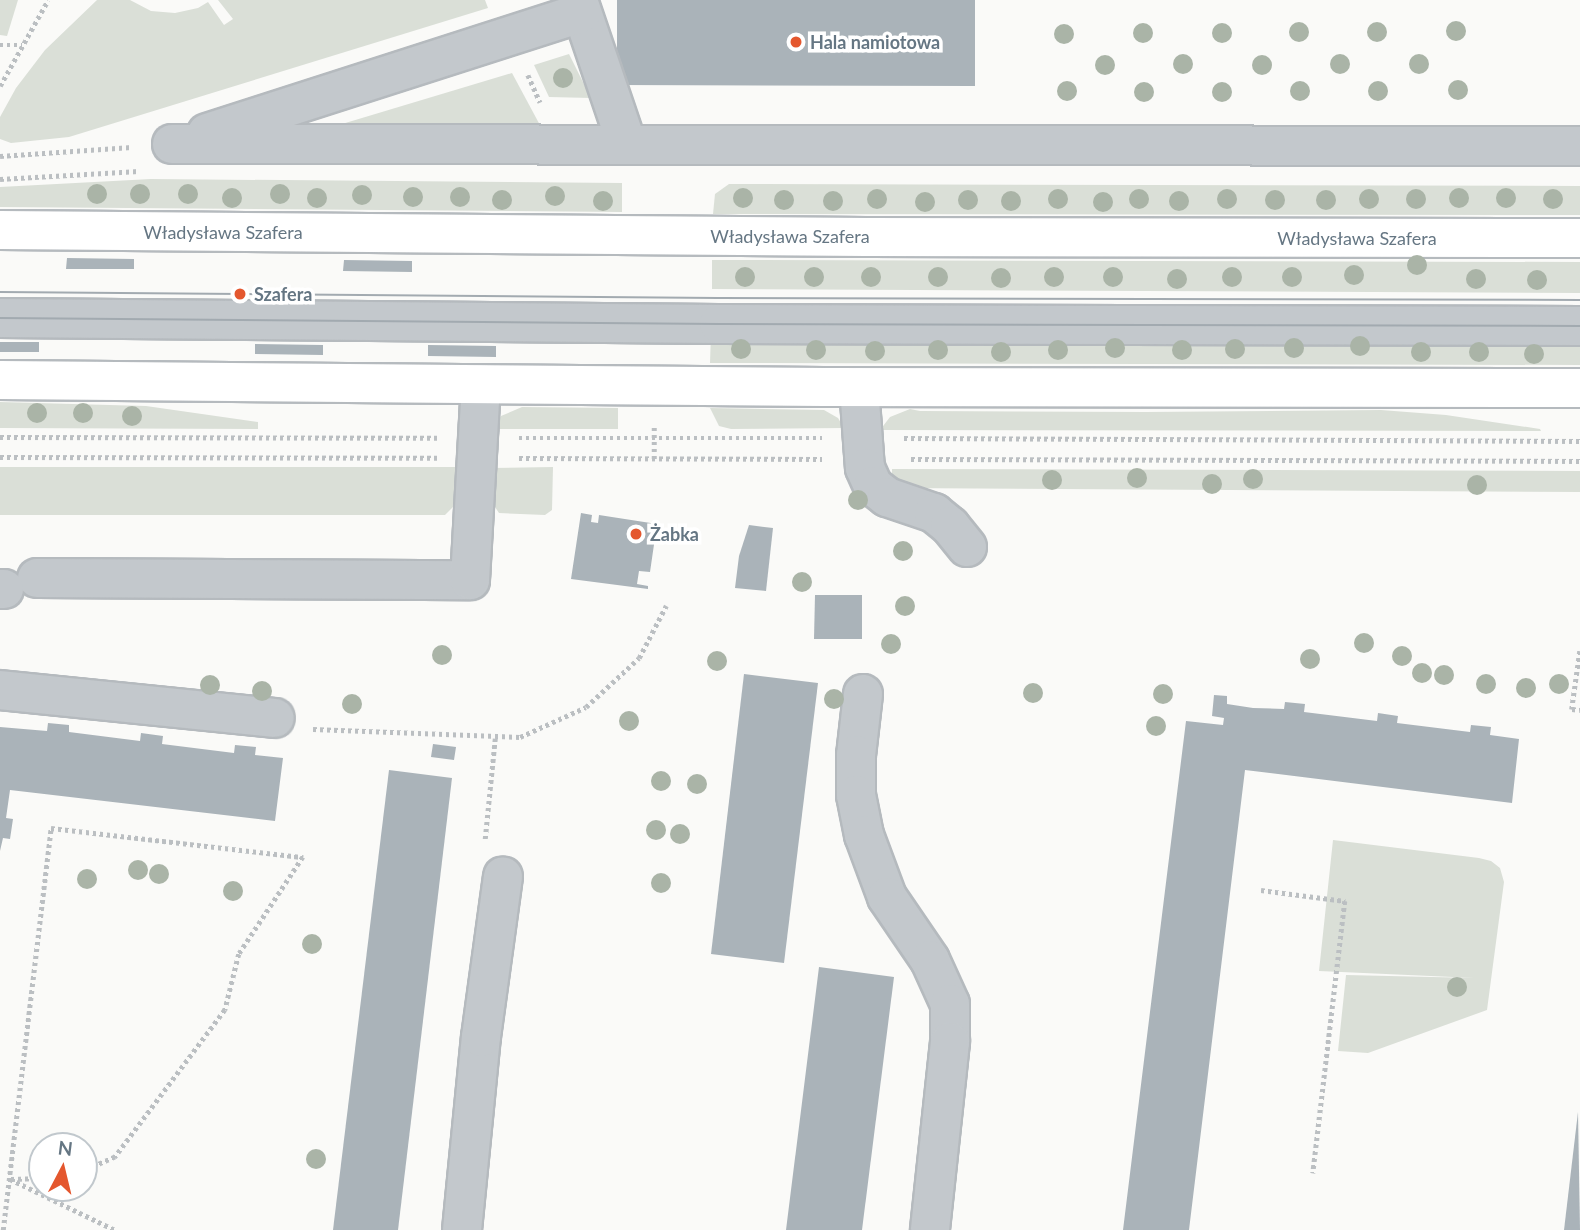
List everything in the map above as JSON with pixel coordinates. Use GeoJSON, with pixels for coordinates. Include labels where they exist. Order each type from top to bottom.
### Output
{"type":"FeatureCollection","features":[{"type":"Feature","properties":{"kind":"main road","name":"Władysława Szafera"},"geometry":{"type":"LineString","coordinates":[[0,230],[866,237],[1580,238]]}},
{"type":"Feature","properties":{"kind":"main road"},"geometry":{"type":"LineString","coordinates":[[0,380],[859,387],[1580,388]]}},
{"type":"Feature","properties":{"kind":"street"},"geometry":{"type":"LineString","coordinates":[[172,144],[511,36],[579,7],[627,145]]}},
{"type":"Feature","properties":{"kind":"street"},"geometry":{"type":"LineString","coordinates":[[172,144],[1580,146]]}},
{"type":"Feature","properties":{"kind":"street"},"geometry":{"type":"LineString","coordinates":[[0,292],[731,298],[1580,300]]}},
{"type":"Feature","properties":{"kind":"street"},"geometry":{"type":"LineString","coordinates":[[0,318],[719,324],[1580,326]]}},
{"type":"Feature","properties":{"kind":"street"},"geometry":{"type":"LineString","coordinates":[[14,585],[470,580],[481,384]]}},
{"type":"Feature","properties":{"kind":"street"},"geometry":{"type":"LineString","coordinates":[[859,387],[866,475],[876,491],[934,513],[950,526],[967,547]]}},
{"type":"Feature","properties":{"kind":"street"},"geometry":{"type":"LineString","coordinates":[[0,690],[275,718]]}},
{"type":"Feature","properties":{"kind":"street"},"geometry":{"type":"LineString","coordinates":[[863,694],[856,755],[856,796],[864,835],[887,897],[930,960],[950,1004],[950,1042],[930,1230]]}},
{"type":"Feature","properties":{"kind":"street"},"geometry":{"type":"LineString","coordinates":[[463,1230],[481,1037],[503,877]]}},
{"type":"Feature","properties":{"kind":"path"},"geometry":{"type":"LineString","coordinates":[[0,86],[48,0]]}},
{"type":"Feature","properties":{"kind":"path"},"geometry":{"type":"LineString","coordinates":[[511,36],[537,96],[565,145]]}},
{"type":"Feature","properties":{"kind":"path"},"geometry":{"type":"LineString","coordinates":[[0,45],[22,45]]}},
{"type":"Feature","properties":{"kind":"path"},"geometry":{"type":"LineString","coordinates":[[0,156],[172,144]]}},
{"type":"Feature","properties":{"kind":"path"},"geometry":{"type":"LineString","coordinates":[[654,418],[654,458]]}},
{"type":"Feature","properties":{"kind":"path"},"geometry":{"type":"LineString","coordinates":[[0,437],[477,448],[654,458],[864,449],[1580,441]]}},
{"type":"Feature","properties":{"kind":"path"},"geometry":{"type":"LineString","coordinates":[[0,457],[477,448],[654,437],[864,449],[1580,461]]}},
{"type":"Feature","properties":{"kind":"path"},"geometry":{"type":"LineString","coordinates":[[275,718],[318,730],[520,737],[586,707],[639,658],[666,606]]}},
{"type":"Feature","properties":{"kind":"path"},"geometry":{"type":"LineString","coordinates":[[1580,651],[1572,709],[1580,710]]}},
{"type":"Feature","properties":{"kind":"path"},"geometry":{"type":"LineString","coordinates":[[495,738],[484,857],[503,877]]}},
{"type":"Feature","properties":{"kind":"path"},"geometry":{"type":"LineString","coordinates":[[3,1230],[51,828],[303,857],[239,954],[225,1010],[116,1157],[98,1165]]}},
{"type":"Feature","properties":{"kind":"path"},"geometry":{"type":"LineString","coordinates":[[1261,890],[1345,901],[1313,1173]]}},
{"type":"Feature","properties":{"kind":"path"},"geometry":{"type":"LineString","coordinates":[[10,1179],[28,1178]]}},
{"type":"Feature","properties":{"kind":"path"},"geometry":{"type":"LineString","coordinates":[[10,1179],[115,1230]]}},
{"type":"Feature","properties":{"kind":"shaded area"},"geometry":{"type":"Polygon","coordinates":[[[0,0],[18,0],[7,36],[0,35],[0,0]]]}},
{"type":"Feature","properties":{"kind":"shaded area"},"geometry":{"type":"Polygon","coordinates":[[[97,0],[130,0],[151,11],[175,13],[198,8],[208,2],[224,25],[233,19],[218,0],[485,0],[488,8],[69,137],[11,143],[0,139],[0,117],[16,88],[45,50],[97,0]]]}},
{"type":"Feature","properties":{"kind":"shaded area"},"geometry":{"type":"Polygon","coordinates":[[[569,54],[591,98],[549,97],[534,65],[569,54]]]}},
{"type":"Feature","properties":{"kind":"shaded area"},"geometry":{"type":"Polygon","coordinates":[[[512,73],[541,127],[332,127],[512,73]]]}},
{"type":"Feature","properties":{"kind":"shaded area"},"geometry":{"type":"Polygon","coordinates":[[[151,179],[622,183],[622,212],[0,207],[0,187],[151,179]]]}},
{"type":"Feature","properties":{"kind":"shaded area"},"geometry":{"type":"Polygon","coordinates":[[[729,184],[1580,186],[1580,215],[713,214],[715,194],[729,184]]]}},
{"type":"Feature","properties":{"kind":"shaded area"},"geometry":{"type":"Polygon","coordinates":[[[712,260],[1580,262],[1580,293],[712,289],[712,260]]]}},
{"type":"Feature","properties":{"kind":"shaded area"},"geometry":{"type":"Polygon","coordinates":[[[711,333],[1580,334],[1580,365],[710,363],[711,333]]]}},
{"type":"Feature","properties":{"kind":"shaded area"},"geometry":{"type":"Polygon","coordinates":[[[0,402],[146,406],[258,422],[258,429],[0,428],[0,402]]]}},
{"type":"Feature","properties":{"kind":"shaded area"},"geometry":{"type":"Polygon","coordinates":[[[522,407],[618,408],[618,429],[493,429],[501,416],[522,407]]]}},
{"type":"Feature","properties":{"kind":"shaded area"},"geometry":{"type":"Polygon","coordinates":[[[710,408],[824,410],[838,418],[844,428],[731,429],[719,426],[710,408]]]}},
{"type":"Feature","properties":{"kind":"shaded area"},"geometry":{"type":"Polygon","coordinates":[[[910,409],[1146,412],[1381,410],[1446,415],[1541,431],[880,430],[890,417],[910,409]]]}},
{"type":"Feature","properties":{"kind":"shaded area"},"geometry":{"type":"Polygon","coordinates":[[[0,467],[456,467],[456,497],[453,507],[445,515],[0,515],[0,467]]]}},
{"type":"Feature","properties":{"kind":"shaded area"},"geometry":{"type":"Polygon","coordinates":[[[553,467],[552,510],[545,515],[499,513],[491,501],[491,468],[553,467]]]}},
{"type":"Feature","properties":{"kind":"shaded area"},"geometry":{"type":"Polygon","coordinates":[[[892,469],[1580,471],[1580,492],[892,488],[892,469]]]}},
{"type":"Feature","properties":{"kind":"shaded area"},"geometry":{"type":"Polygon","coordinates":[[[1333,840],[1479,858],[1491,861],[1500,868],[1504,882],[1487,1010],[1368,1053],[1338,1051],[1346,975],[1475,978],[1319,971],[1333,840]]]}},
{"type":"Feature","properties":{"kind":"building","name":"Hala namiotowa"},"geometry":{"type":"Polygon","coordinates":[[[617,0],[975,0],[975,86],[617,85],[617,0]]]}},
{"type":"Feature","properties":{"kind":"building"},"geometry":{"type":"Polygon","coordinates":[[[67,258],[134,259],[134,269],[66,269],[67,258]]]}},
{"type":"Feature","properties":{"kind":"building"},"geometry":{"type":"Polygon","coordinates":[[[344,260],[412,261],[412,272],[343,271],[344,260]]]}},
{"type":"Feature","properties":{"kind":"building"},"geometry":{"type":"Polygon","coordinates":[[[0,342],[39,342],[39,352],[0,352],[0,342]]]}},
{"type":"Feature","properties":{"kind":"building"},"geometry":{"type":"Polygon","coordinates":[[[255,344],[323,345],[323,355],[255,354],[255,344]]]}},
{"type":"Feature","properties":{"kind":"building"},"geometry":{"type":"Polygon","coordinates":[[[428,345],[496,346],[496,357],[428,356],[428,345]]]}},
{"type":"Feature","properties":{"kind":"building"},"geometry":{"type":"Polygon","coordinates":[[[581,513],[592,515],[591,522],[598,523],[599,515],[657,524],[650,572],[639,571],[637,584],[648,586],[648,589],[571,579],[581,513]]]}},
{"type":"Feature","properties":{"kind":"building"},"geometry":{"type":"Polygon","coordinates":[[[749,525],[773,528],[766,591],[735,588],[739,556],[749,525]]]}},
{"type":"Feature","properties":{"kind":"building"},"geometry":{"type":"Polygon","coordinates":[[[815,595],[862,595],[862,639],[814,639],[815,595]]]}},
{"type":"Feature","properties":{"kind":"building"},"geometry":{"type":"Polygon","coordinates":[[[744,674],[818,683],[784,963],[711,954],[744,674]]]}},
{"type":"Feature","properties":{"kind":"building"},"geometry":{"type":"Polygon","coordinates":[[[1214,695],[1227,696],[1227,704],[1253,708],[1284,709],[1285,702],[1305,704],[1304,712],[1377,721],[1378,713],[1398,716],[1397,723],[1470,732],[1471,725],[1491,727],[1490,735],[1519,739],[1512,803],[1245,770],[1189,1230],[1123,1230],[1186,721],[1223,725],[1224,718],[1212,716],[1214,695]]]}},
{"type":"Feature","properties":{"kind":"building"},"geometry":{"type":"Polygon","coordinates":[[[48,723],[69,725],[69,732],[140,741],[141,733],[163,736],[162,744],[234,753],[235,745],[256,747],[255,755],[283,758],[275,821],[10,790],[6,818],[13,819],[10,839],[3,838],[0,851],[0,727],[47,731],[48,723]]]}},
{"type":"Feature","properties":{"kind":"building"},"geometry":{"type":"Polygon","coordinates":[[[433,744],[456,747],[454,760],[431,757],[433,744]]]}},
{"type":"Feature","properties":{"kind":"building"},"geometry":{"type":"Polygon","coordinates":[[[389,770],[452,778],[398,1230],[333,1230],[389,770]]]}},
{"type":"Feature","properties":{"kind":"building"},"geometry":{"type":"Polygon","coordinates":[[[819,967],[894,977],[862,1230],[786,1230],[819,967]]]}},
{"type":"Feature","properties":{"kind":"building"},"geometry":{"type":"Polygon","coordinates":[[[1578,1112],[1580,1230],[1564,1230],[1578,1112]]]}},
{"type":"Feature","properties":{"kind":"tram line"},"geometry":{"type":"LineString","coordinates":[[0,292],[718,298],[1580,300]]}},
{"type":"Feature","properties":{"kind":"tram line"},"geometry":{"type":"LineString","coordinates":[[0,318],[719,324],[1580,326]]}},
{"type":"Feature","properties":{"kind":"place","name":"Hala namiotowa"},"geometry":{"type":"Point","coordinates":[796,42]}},
{"type":"Feature","properties":{"kind":"place","name":"Szafera"},"geometry":{"type":"Point","coordinates":[240,294]}},
{"type":"Feature","properties":{"kind":"place","name":"Żabka"},"geometry":{"type":"Point","coordinates":[636,534]}}]}
